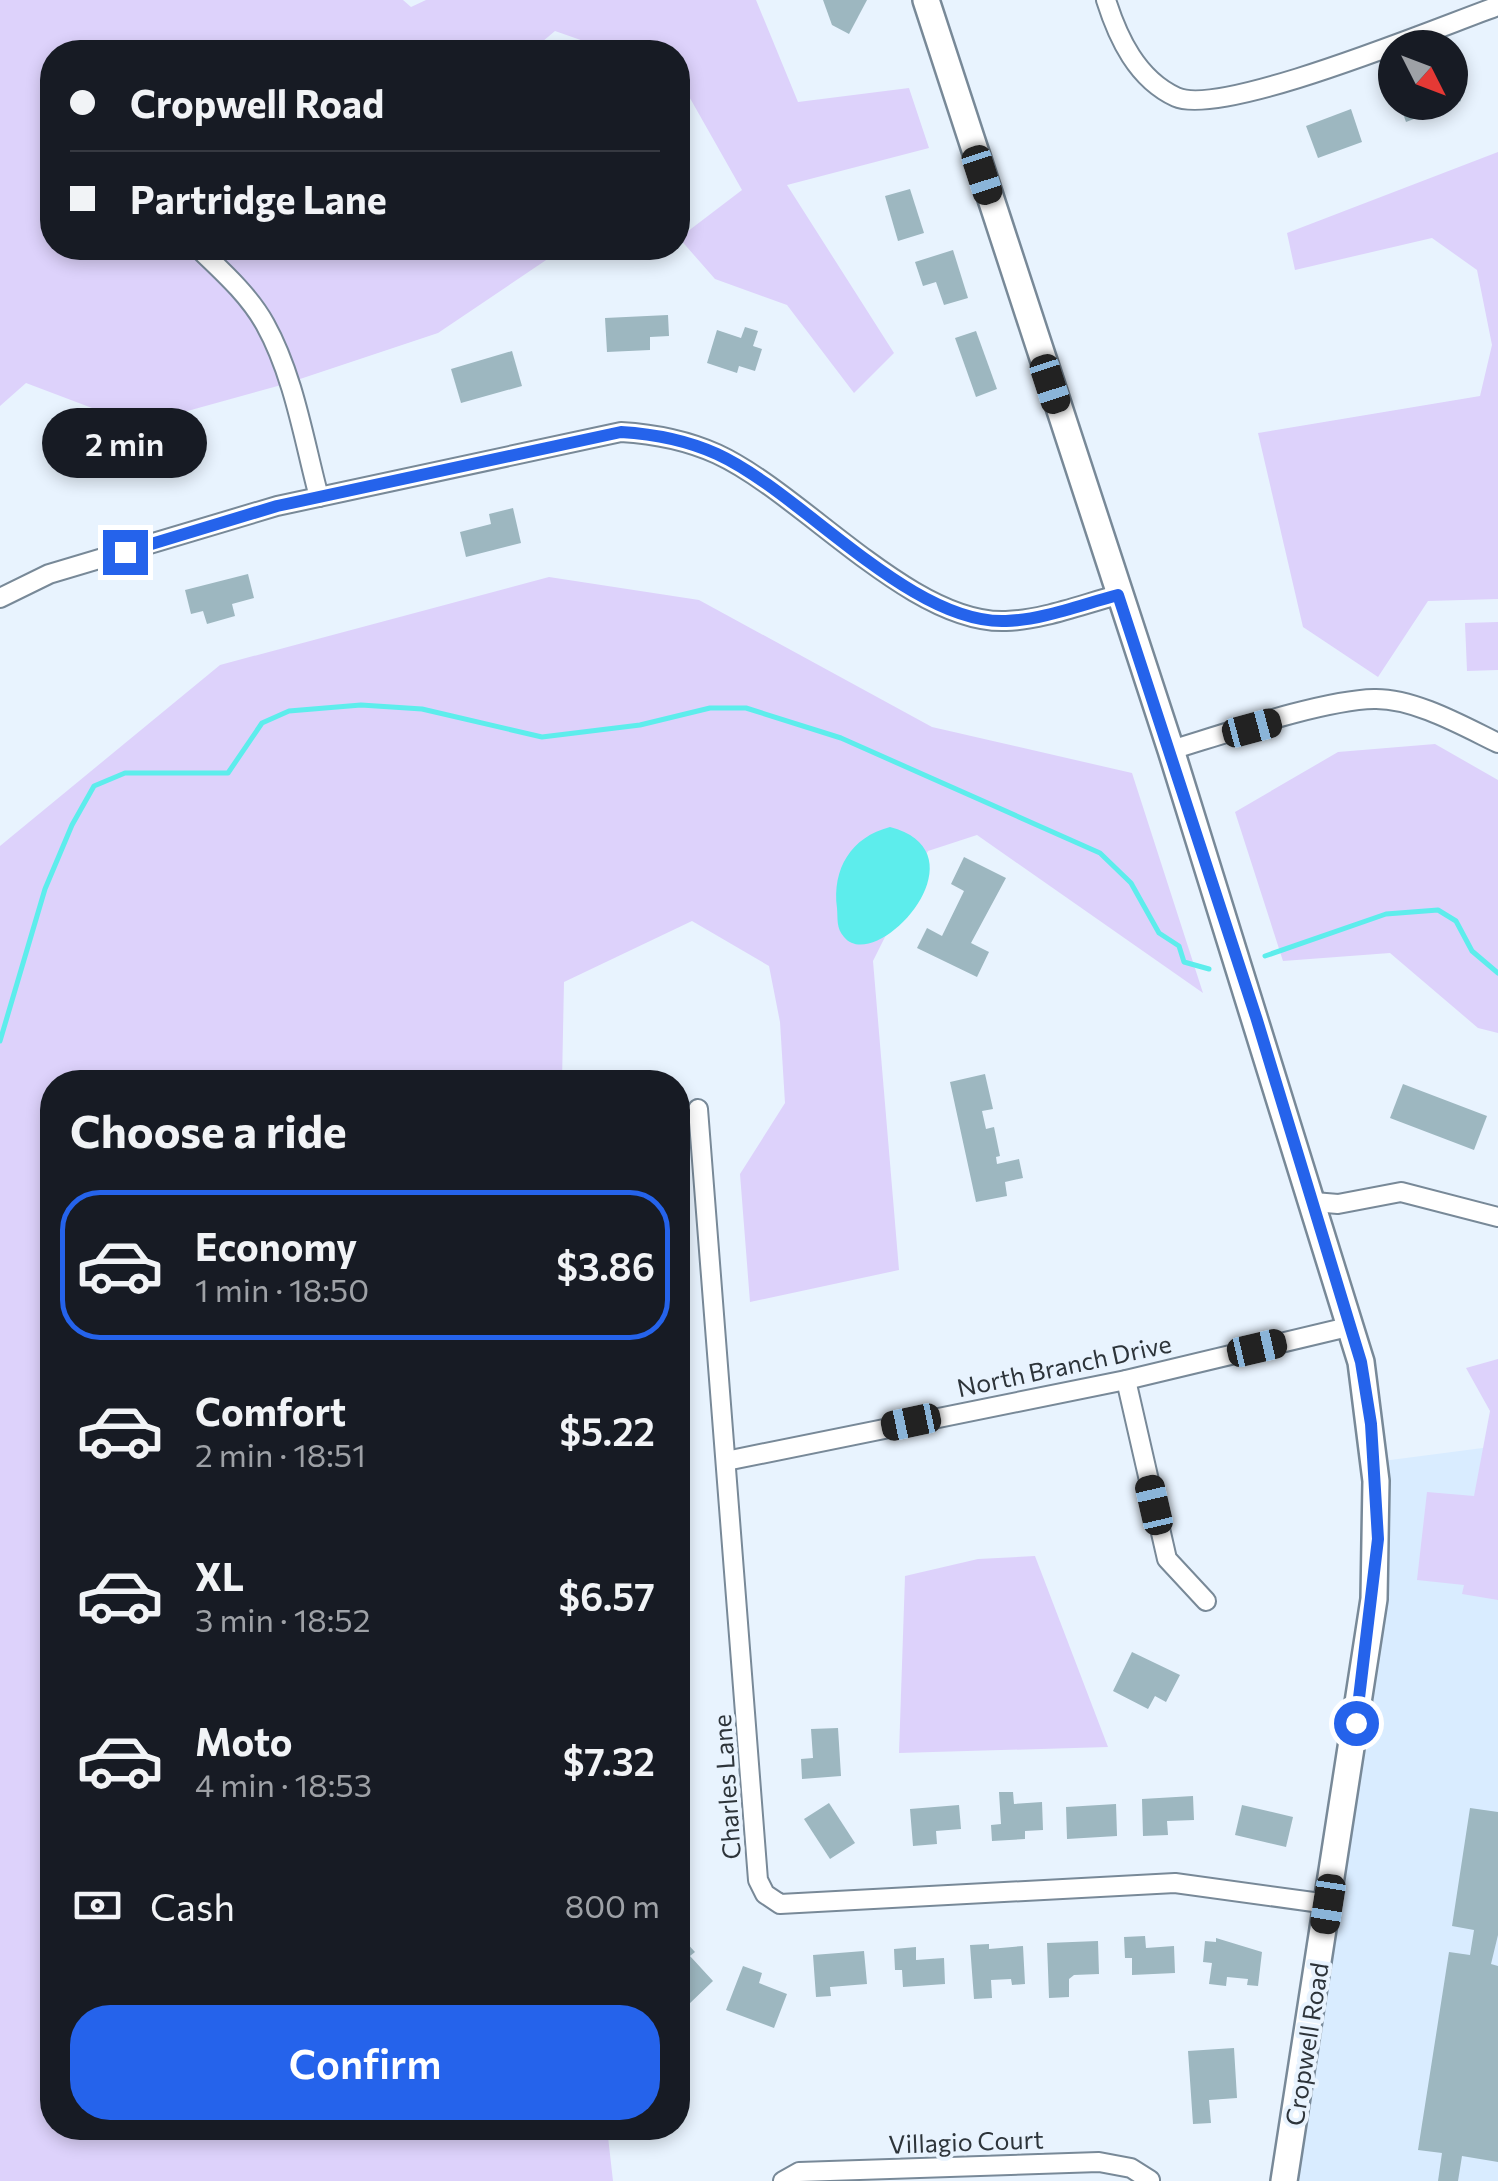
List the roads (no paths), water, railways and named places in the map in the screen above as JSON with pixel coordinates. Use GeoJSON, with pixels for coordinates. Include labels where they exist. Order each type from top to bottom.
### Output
{"type":"FeatureCollection","features":[{"type":"Feature","properties":{"kind":"street","name":"Cropwell Road"},"geometry":{"type":"LineString","coordinates":[[926,0],[1314,1202],[1352,1326],[1371,1424],[1378,1539],[1374,1599],[1284,2181]]}},
{"type":"Feature","properties":{"kind":"street"},"geometry":{"type":"LineString","coordinates":[[1106,0],[1134,61],[1156,84],[1178,98],[1200,101],[1252,93],[1498,6]]}},
{"type":"Feature","properties":{"kind":"street"},"geometry":{"type":"LineString","coordinates":[[210,260],[237,286],[265,324],[286,377],[319,497]]}},
{"type":"Feature","properties":{"kind":"street"},"geometry":{"type":"LineString","coordinates":[[0,598],[50,574],[319,497],[621,432],[658,434],[718,454],[748,471],[907,586],[948,608],[1007,621],[1118,595]]}},
{"type":"Feature","properties":{"kind":"street"},"geometry":{"type":"LineString","coordinates":[[1171,750],[1346,702],[1378,698],[1498,743]]}},
{"type":"Feature","properties":{"kind":"street","name":"Charles Lane"},"geometry":{"type":"LineString","coordinates":[[698,1109],[758,1880],[766,1894],[780,1904],[1175,1883],[1328,1904]]}},
{"type":"Feature","properties":{"kind":"street"},"geometry":{"type":"LineString","coordinates":[[1314,1202],[1338,1204],[1401,1192],[1498,1217]]}},
{"type":"Feature","properties":{"kind":"street","name":"North Branch Drive"},"geometry":{"type":"LineString","coordinates":[[726,1461],[1126,1380],[1352,1326]]}},
{"type":"Feature","properties":{"kind":"street"},"geometry":{"type":"LineString","coordinates":[[1126,1380],[1166,1560],[1206,1601]]}},
{"type":"Feature","properties":{"kind":"street","name":"Villagio Court"},"geometry":{"type":"LineString","coordinates":[[783,2181],[798,2172],[1099,2162],[1131,2168],[1150,2180]]}},
{"type":"Feature","properties":{"kind":"water"},"geometry":{"type":"Polygon","coordinates":[[[890,827],[918,841],[929,861],[927,884],[916,906],[899,926],[879,940],[859,945],[844,937],[838,923],[836,894],[841,868],[865,838],[890,827]]]}},
{"type":"Feature","properties":{"kind":"waterway"},"geometry":{"type":"LineString","coordinates":[[0,1041],[45,889],[72,825],[94,786],[125,773],[228,773],[262,723],[289,711],[361,705],[422,709],[542,737],[640,725],[710,708],[746,708],[841,738],[1100,853],[1131,883],[1159,933],[1179,946],[1184,962],[1209,969]]}},
{"type":"Feature","properties":{"kind":"waterway"},"geometry":{"type":"LineString","coordinates":[[1265,956],[1386,914],[1438,910],[1456,921],[1472,951],[1498,973]]}}]}
